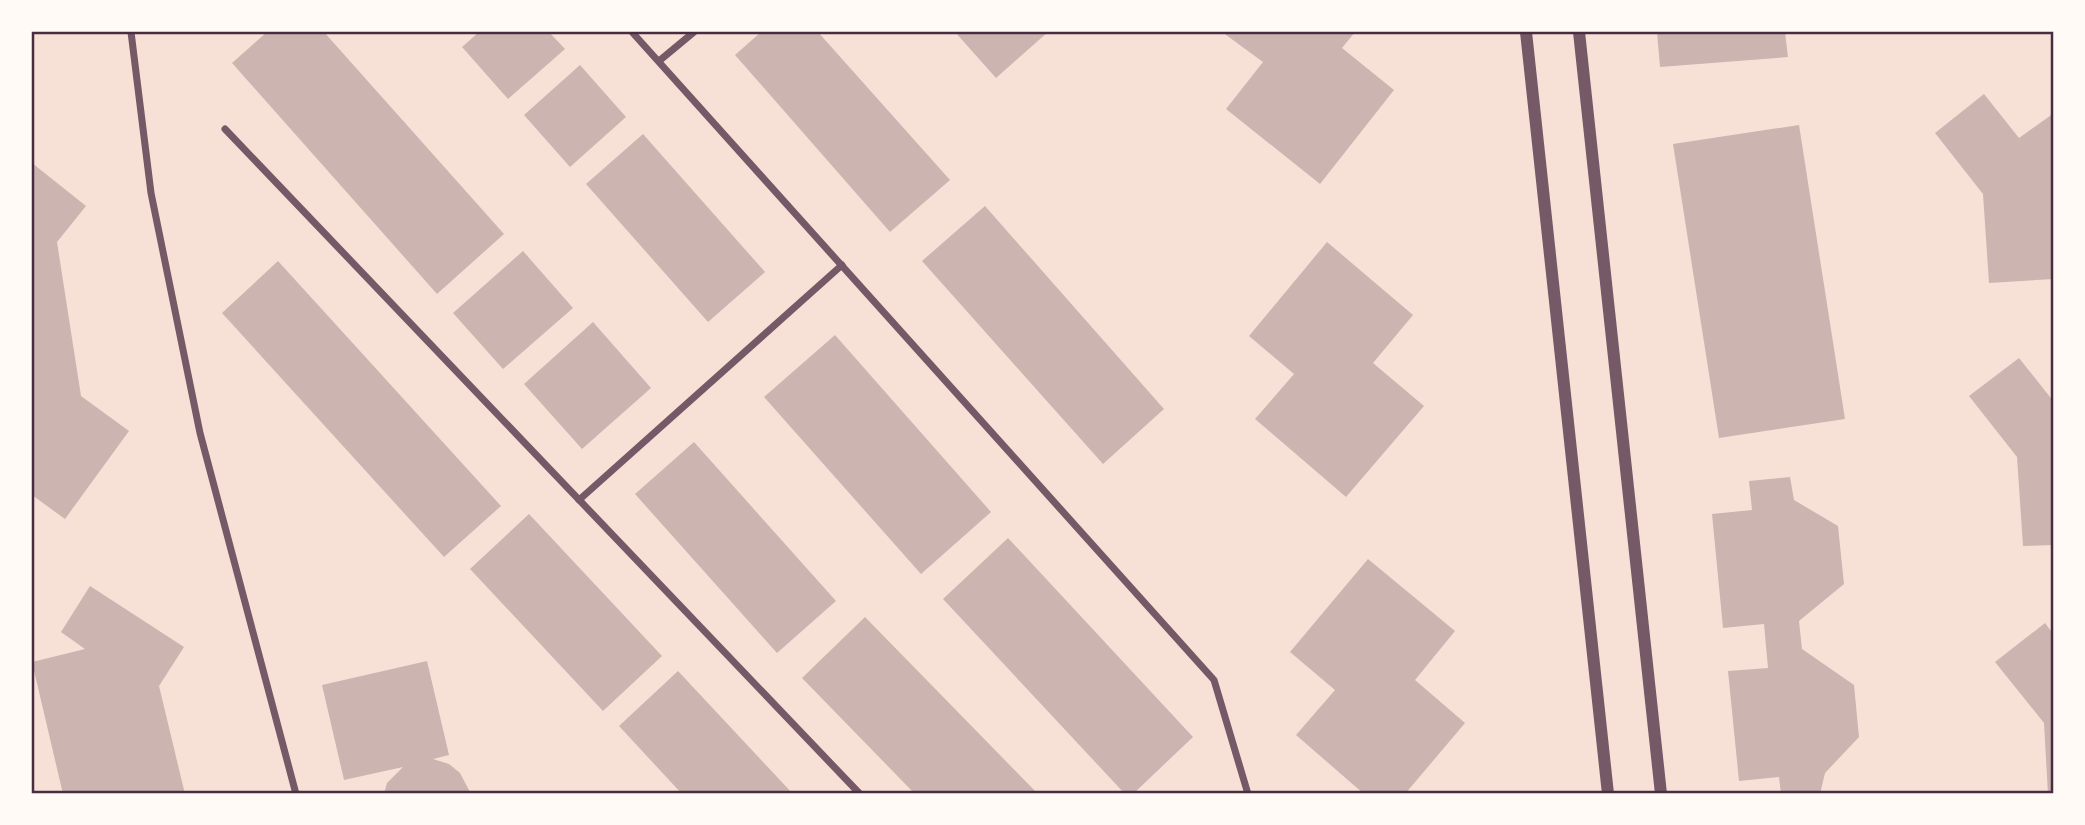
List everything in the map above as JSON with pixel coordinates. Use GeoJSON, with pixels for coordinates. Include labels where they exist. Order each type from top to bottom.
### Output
{"type":"FeatureCollection","features":[{"type":"Feature","properties":{"kind":"street"},"geometry":{"type":"LineString","coordinates":[[131,32],[151,193],[200,433],[296,793]]}},
{"type":"Feature","properties":{"kind":"street"},"geometry":{"type":"LineString","coordinates":[[632,32],[1214,680],[1248,793]]}},
{"type":"Feature","properties":{"kind":"street"},"geometry":{"type":"LineString","coordinates":[[659,61],[694,32]]}},
{"type":"Feature","properties":{"kind":"street"},"geometry":{"type":"LineString","coordinates":[[1527,32],[1608,793]]}},
{"type":"Feature","properties":{"kind":"street"},"geometry":{"type":"LineString","coordinates":[[1579,32],[1661,793]]}},
{"type":"Feature","properties":{"kind":"street"},"geometry":{"type":"LineString","coordinates":[[225,129],[860,793]]}},
{"type":"Feature","properties":{"kind":"street"},"geometry":{"type":"LineString","coordinates":[[579,500],[842,265]]}},
{"type":"Feature","properties":{"kind":"building"},"geometry":{"type":"Polygon","coordinates":[[[267,32],[324,32],[504,234],[437,294],[232,63],[267,32]]]}},
{"type":"Feature","properties":{"kind":"building"},"geometry":{"type":"Polygon","coordinates":[[[479,32],[549,32],[565,49],[508,99],[462,47],[479,32]]]}},
{"type":"Feature","properties":{"kind":"building"},"geometry":{"type":"Polygon","coordinates":[[[761,32],[818,32],[950,180],[890,232],[735,55],[761,32]]]}},
{"type":"Feature","properties":{"kind":"building"},"geometry":{"type":"Polygon","coordinates":[[[955,32],[1048,32],[996,78],[955,32]]]}},
{"type":"Feature","properties":{"kind":"building"},"geometry":{"type":"Polygon","coordinates":[[[1222,32],[1355,32],[1342,48],[1394,90],[1320,184],[1226,109],[1263,62],[1222,32]]]}},
{"type":"Feature","properties":{"kind":"building"},"geometry":{"type":"Polygon","coordinates":[[[1657,32],[1785,32],[1788,57],[1660,67],[1657,32]]]}},
{"type":"Feature","properties":{"kind":"building"},"geometry":{"type":"Polygon","coordinates":[[[580,65],[626,117],[570,167],[524,115],[580,65]]]}},
{"type":"Feature","properties":{"kind":"building"},"geometry":{"type":"Polygon","coordinates":[[[1984,94],[2019,138],[2054,113],[2054,279],[1989,283],[1983,194],[1935,133],[1984,94]]]}},
{"type":"Feature","properties":{"kind":"building"},"geometry":{"type":"Polygon","coordinates":[[[1799,125],[1845,419],[1719,438],[1673,144],[1799,125]]]}},
{"type":"Feature","properties":{"kind":"building"},"geometry":{"type":"Polygon","coordinates":[[[643,134],[765,272],[708,322],[586,184],[643,134]]]}},
{"type":"Feature","properties":{"kind":"building"},"geometry":{"type":"Polygon","coordinates":[[[32,163],[86,206],[57,242],[81,396],[129,431],[65,519],[32,495],[32,163]]]}},
{"type":"Feature","properties":{"kind":"building"},"geometry":{"type":"Polygon","coordinates":[[[985,206],[1164,409],[1103,464],[922,261],[985,206]]]}},
{"type":"Feature","properties":{"kind":"building"},"geometry":{"type":"Polygon","coordinates":[[[1327,242],[1413,315],[1373,363],[1424,406],[1346,497],[1255,419],[1294,374],[1249,336],[1327,242]]]}},
{"type":"Feature","properties":{"kind":"building"},"geometry":{"type":"Polygon","coordinates":[[[523,251],[573,308],[503,369],[453,313],[523,251]]]}},
{"type":"Feature","properties":{"kind":"building"},"geometry":{"type":"Polygon","coordinates":[[[278,261],[501,506],[444,557],[222,313],[278,261]]]}},
{"type":"Feature","properties":{"kind":"building"},"geometry":{"type":"Polygon","coordinates":[[[593,322],[651,388],[582,449],[524,384],[593,322]]]}},
{"type":"Feature","properties":{"kind":"building"},"geometry":{"type":"Polygon","coordinates":[[[835,335],[991,512],[921,574],[764,397],[835,335]]]}},
{"type":"Feature","properties":{"kind":"building"},"geometry":{"type":"Polygon","coordinates":[[[2019,358],[2054,402],[2054,545],[2023,546],[2017,457],[1969,396],[2019,358]]]}},
{"type":"Feature","properties":{"kind":"building"},"geometry":{"type":"Polygon","coordinates":[[[694,442],[836,601],[777,653],[635,494],[694,442]]]}},
{"type":"Feature","properties":{"kind":"building"},"geometry":{"type":"Polygon","coordinates":[[[1790,477],[1794,500],[1838,526],[1844,584],[1799,621],[1802,649],[1854,685],[1859,737],[1825,773],[1820,794],[1781,794],[1779,777],[1739,781],[1728,671],[1768,668],[1764,624],[1723,628],[1712,514],[1752,510],[1749,481],[1790,477]]]}},
{"type":"Feature","properties":{"kind":"building"},"geometry":{"type":"Polygon","coordinates":[[[529,514],[662,656],[603,711],[470,569],[529,514]]]}},
{"type":"Feature","properties":{"kind":"building"},"geometry":{"type":"Polygon","coordinates":[[[1008,538],[1193,737],[1133,794],[1125,794],[943,599],[1008,538]]]}},
{"type":"Feature","properties":{"kind":"building"},"geometry":{"type":"Polygon","coordinates":[[[1368,559],[1455,631],[1415,680],[1465,723],[1405,794],[1364,794],[1296,735],[1335,690],[1290,652],[1368,559]]]}},
{"type":"Feature","properties":{"kind":"building"},"geometry":{"type":"Polygon","coordinates":[[[90,586],[184,647],[159,686],[185,794],[63,794],[32,662],[85,649],[61,632],[90,586]]]}},
{"type":"Feature","properties":{"kind":"building"},"geometry":{"type":"Polygon","coordinates":[[[865,617],[1038,794],[915,794],[802,678],[865,617]]]}},
{"type":"Feature","properties":{"kind":"building"},"geometry":{"type":"Polygon","coordinates":[[[2045,623],[2054,635],[2054,794],[2048,794],[2044,723],[1995,662],[2045,623]]]}},
{"type":"Feature","properties":{"kind":"building"},"geometry":{"type":"Polygon","coordinates":[[[427,661],[449,755],[433,759],[449,764],[460,773],[471,794],[384,794],[387,783],[403,767],[344,780],[322,685],[427,661]]]}},
{"type":"Feature","properties":{"kind":"building"},"geometry":{"type":"Polygon","coordinates":[[[678,671],[793,794],[682,794],[619,726],[678,671]]]}}]}
